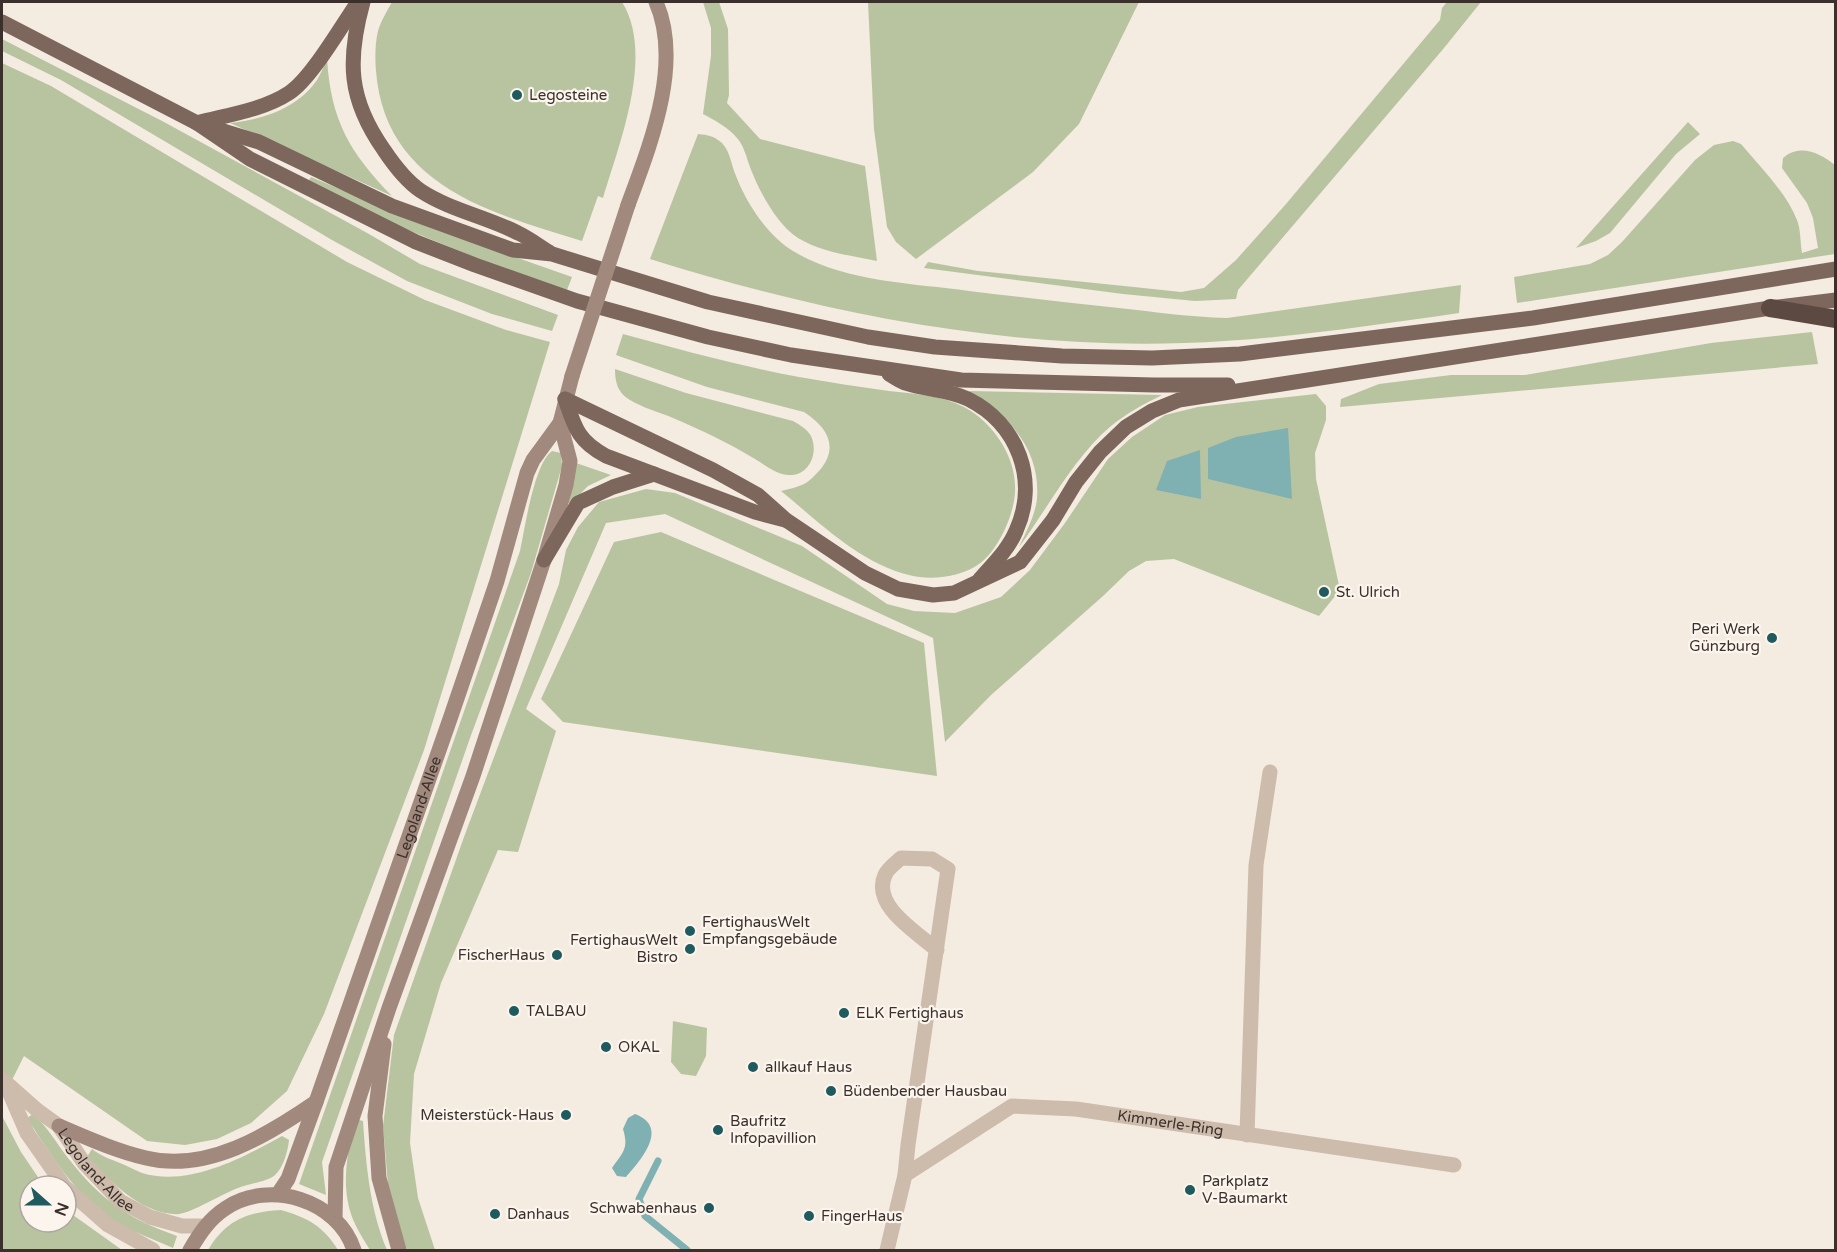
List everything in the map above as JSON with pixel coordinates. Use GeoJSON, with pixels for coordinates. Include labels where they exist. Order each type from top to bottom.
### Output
{"type":"FeatureCollection","features":[{"type":"Feature","properties":{"kind":"highway"},"geometry":{"type":"LineString","coordinates":[[1770,308],[1836,319]]}},
{"type":"Feature","properties":{"kind":"main road"},"geometry":{"type":"LineString","coordinates":[[197,123],[258,107],[290,93],[308,75],[358,2]]}},
{"type":"Feature","properties":{"kind":"main road"},"geometry":{"type":"LineString","coordinates":[[363,2],[354,34],[352,75],[360,106],[374,136],[396,167],[420,190],[518,233],[552,254]]}},
{"type":"Feature","properties":{"kind":"main road"},"geometry":{"type":"LineString","coordinates":[[2,22],[197,123],[250,159],[416,242],[577,301],[708,337],[791,355],[961,380],[1154,385],[1270,384]]}},
{"type":"Feature","properties":{"kind":"main road"},"geometry":{"type":"LineString","coordinates":[[197,123],[259,142],[392,206],[513,250],[552,254],[708,302],[868,337],[935,347],[1062,356],[1152,358],[1240,354],[1510,321],[1836,269]]}},
{"type":"Feature","properties":{"kind":"main road"},"geometry":{"type":"LineString","coordinates":[[565,399],[713,470],[758,495],[786,520],[865,573],[898,589],[933,595],[954,593],[1020,562],[1053,520],[1076,482],[1100,452],[1126,427],[1152,411],[1179,400],[1270,384],[1404,366],[1770,308],[1836,300]]}},
{"type":"Feature","properties":{"kind":"main road"},"geometry":{"type":"LineString","coordinates":[[878,369],[907,384],[939,389],[968,399],[990,413],[1007,431],[1020,452],[1026,479],[1022,516],[1016,532],[1004,551],[974,585]]}},
{"type":"Feature","properties":{"kind":"main road"},"geometry":{"type":"LineString","coordinates":[[565,399],[583,440],[606,456],[755,512],[786,520]]}},
{"type":"Feature","properties":{"kind":"main road"},"geometry":{"type":"LineString","coordinates":[[544,560],[578,503],[614,487],[654,474]]}},
{"type":"Feature","properties":{"kind":"street"},"geometry":{"type":"LineString","coordinates":[[335,1219],[336,1167],[389,1008],[473,776],[544,560],[566,485],[570,460],[560,423],[565,399],[649,146],[662,98],[666,46],[661,13],[656,2]]}},
{"type":"Feature","properties":{"kind":"street","name":"Legoland-Allee"},"geometry":{"type":"LineString","coordinates":[[278,1194],[288,1179],[316,1102],[497,581],[527,473],[533,460],[560,423]]}},
{"type":"Feature","properties":{"kind":"street"},"geometry":{"type":"LineString","coordinates":[[1247,1135],[1256,866],[1270,772]]}},
{"type":"Feature","properties":{"kind":"street"},"geometry":{"type":"LineString","coordinates":[[887,1251],[905,1175],[937,950],[948,869],[932,859],[901,858],[886,873],[882,885],[887,903],[903,924],[937,950]]}},
{"type":"Feature","properties":{"kind":"street"},"geometry":{"type":"LineString","coordinates":[[389,1008],[375,1116],[379,1178],[399,1251]]}},
{"type":"Feature","properties":{"kind":"street","name":"Legoland-Allee"},"geometry":{"type":"LineString","coordinates":[[3,1080],[59,1126],[84,1163],[120,1201],[160,1220],[182,1226],[205,1226]]}},
{"type":"Feature","properties":{"kind":"street","name":"Legoland-Allee"},"geometry":{"type":"LineString","coordinates":[[3,1080],[27,1133],[56,1174]]}},
{"type":"Feature","properties":{"kind":"street"},"geometry":{"type":"LineString","coordinates":[[59,1126],[121,1151],[148,1159],[202,1160],[227,1151],[283,1124],[316,1102]]}},
{"type":"Feature","properties":{"kind":"street","name":"Kimmerle-Ring"},"geometry":{"type":"LineString","coordinates":[[905,1175],[1012,1106],[1077,1109],[1454,1165]]}},
{"type":"Feature","properties":{"kind":"street"},"geometry":{"type":"LineString","coordinates":[[190,1251],[205,1226],[227,1207],[254,1196],[278,1194],[311,1202],[335,1219],[352,1242],[354,1251]]}},
{"type":"Feature","properties":{"kind":"street","name":"Legoland-Allee"},"geometry":{"type":"LineString","coordinates":[[78,1198],[108,1225],[153,1251]]}},
{"type":"Feature","properties":{"kind":"green space"},"geometry":{"type":"Polygon","coordinates":[[[392,2],[622,2],[631,23],[635,47],[635,73],[631,100],[603,198],[598,196],[582,241],[511,218],[470,201],[433,178],[404,149],[385,114],[376,71],[378,31],[392,2]]]}},
{"type":"Feature","properties":{"kind":"green space"},"geometry":{"type":"Polygon","coordinates":[[[703,2],[719,2],[728,29],[729,95],[727,103],[760,139],[865,166],[877,261],[817,247],[790,232],[763,196],[739,141],[725,127],[703,114],[711,56],[711,28],[703,2]]]}},
{"type":"Feature","properties":{"kind":"green space"},"geometry":{"type":"Polygon","coordinates":[[[868,2],[1139,2],[1079,124],[1033,172],[916,259],[896,242],[887,227],[874,129],[868,2]]]}},
{"type":"Feature","properties":{"kind":"green space"},"geometry":{"type":"Polygon","coordinates":[[[1447,2],[1481,2],[1238,290],[1236,299],[1195,301],[1123,294],[924,268],[928,262],[978,271],[1181,292],[1204,288],[1236,260],[1286,204],[1440,20],[1442,8],[1447,2]]]}},
{"type":"Feature","properties":{"kind":"green space"},"geometry":{"type":"Polygon","coordinates":[[[2,39],[164,122],[420,264],[558,315],[552,331],[492,314],[407,281],[332,240],[61,80],[2,51],[2,39]]]}},
{"type":"Feature","properties":{"kind":"green space"},"geometry":{"type":"Polygon","coordinates":[[[327,59],[333,100],[345,134],[364,165],[392,196],[230,123],[254,119],[290,105],[309,90],[317,80],[327,59]]]}},
{"type":"Feature","properties":{"kind":"green space"},"geometry":{"type":"Polygon","coordinates":[[[2,63],[51,86],[347,262],[425,300],[506,330],[550,342],[424,750],[324,1014],[287,1091],[251,1123],[217,1139],[185,1145],[147,1141],[24,1056],[2,1100],[2,63]]]}},
{"type":"Feature","properties":{"kind":"green space"},"geometry":{"type":"Polygon","coordinates":[[[1688,122],[1700,134],[1676,154],[1610,233],[1576,248],[1688,122]]]}},
{"type":"Feature","properties":{"kind":"green space"},"geometry":{"type":"Polygon","coordinates":[[[698,134],[714,137],[725,147],[746,197],[766,228],[793,251],[834,269],[856,275],[879,280],[1044,300],[1227,318],[1461,285],[1459,313],[1253,339],[1184,343],[1116,343],[1048,340],[914,324],[781,296],[650,259],[698,134]]]}},
{"type":"Feature","properties":{"kind":"green space"},"geometry":{"type":"Polygon","coordinates":[[[1733,141],[1741,144],[1786,200],[1798,224],[1802,253],[1818,248],[1813,218],[1807,203],[1782,168],[1783,158],[1803,150],[1823,157],[1835,165],[1835,254],[1517,303],[1514,277],[1590,264],[1608,255],[1695,160],[1714,145],[1733,141]]]}},
{"type":"Feature","properties":{"kind":"green space"},"geometry":{"type":"Polygon","coordinates":[[[311,177],[441,230],[572,277],[567,290],[491,264],[391,223],[308,182],[311,177]]]}},
{"type":"Feature","properties":{"kind":"green space"},"geometry":{"type":"Polygon","coordinates":[[[1812,332],[1818,364],[1340,407],[1341,399],[1379,384],[1451,375],[1525,375],[1711,343],[1812,332]]]}},
{"type":"Feature","properties":{"kind":"green space"},"geometry":{"type":"Polygon","coordinates":[[[623,334],[777,373],[927,396],[964,407],[985,422],[1008,454],[1015,479],[1015,492],[1012,511],[1004,532],[986,558],[972,568],[955,575],[936,578],[918,577],[874,561],[841,540],[781,491],[806,483],[825,462],[830,446],[819,424],[804,412],[707,387],[616,355],[623,334]]]}},
{"type":"Feature","properties":{"kind":"green space"},"geometry":{"type":"Polygon","coordinates":[[[615,369],[686,393],[793,421],[811,436],[814,450],[810,463],[802,472],[795,475],[775,471],[715,437],[630,400],[618,387],[615,369]]]}},
{"type":"Feature","properties":{"kind":"green space"},"geometry":{"type":"Polygon","coordinates":[[[969,391],[1162,395],[1123,417],[1098,438],[1073,468],[1019,547],[1036,505],[1037,481],[1034,464],[1028,449],[1009,423],[997,411],[969,391]]]}},
{"type":"Feature","properties":{"kind":"green space"},"geometry":{"type":"Polygon","coordinates":[[[1316,394],[1326,406],[1326,420],[1315,453],[1316,479],[1340,590],[1319,616],[1174,559],[1146,561],[1129,571],[991,695],[945,742],[933,638],[665,514],[606,523],[526,709],[556,731],[518,852],[498,850],[441,983],[414,1074],[410,1143],[418,1198],[435,1250],[407,1250],[396,1223],[388,1185],[383,1126],[394,1035],[464,837],[559,584],[566,550],[578,527],[599,502],[646,489],[675,493],[802,546],[887,604],[914,611],[955,613],[1001,597],[1030,570],[1108,459],[1132,437],[1165,415],[1198,407],[1316,394]]]}},
{"type":"Feature","properties":{"kind":"green space"},"geometry":{"type":"Polygon","coordinates":[[[552,451],[561,453],[562,466],[531,573],[470,738],[322,1162],[326,1195],[299,1184],[520,551],[535,482],[546,458],[552,451]]]}},
{"type":"Feature","properties":{"kind":"green space"},"geometry":{"type":"Polygon","coordinates":[[[576,463],[611,475],[588,486],[570,504],[567,502],[576,463]]]}},
{"type":"Feature","properties":{"kind":"green space"},"geometry":{"type":"Polygon","coordinates":[[[661,532],[924,643],[937,776],[563,722],[541,699],[614,542],[661,532]]]}},
{"type":"Feature","properties":{"kind":"green space"},"geometry":{"type":"Polygon","coordinates":[[[673,1021],[707,1028],[706,1056],[696,1076],[681,1074],[671,1062],[673,1021]]]}},
{"type":"Feature","properties":{"kind":"green space"},"geometry":{"type":"Polygon","coordinates":[[[33,1114],[80,1173],[116,1206],[144,1222],[177,1236],[173,1248],[126,1228],[95,1207],[78,1189],[78,1174],[66,1174],[27,1118],[33,1114]]]}},
{"type":"Feature","properties":{"kind":"green space"},"geometry":{"type":"Polygon","coordinates":[[[2,1116],[36,1174],[18,1174],[18,1234],[78,1234],[78,1219],[122,1250],[2,1250],[2,1116]]]}},
{"type":"Feature","properties":{"kind":"green space"},"geometry":{"type":"Polygon","coordinates":[[[355,1119],[363,1121],[367,1171],[376,1219],[387,1250],[370,1250],[351,1213],[346,1173],[355,1119]]]}},
{"type":"Feature","properties":{"kind":"green space"},"geometry":{"type":"Polygon","coordinates":[[[282,1136],[289,1140],[288,1148],[281,1167],[273,1177],[238,1188],[184,1213],[177,1214],[153,1209],[132,1198],[87,1157],[92,1149],[142,1173],[178,1176],[215,1168],[282,1136]]]}},
{"type":"Feature","properties":{"kind":"green space"},"geometry":{"type":"Polygon","coordinates":[[[281,1210],[314,1224],[327,1235],[338,1250],[208,1250],[222,1231],[238,1220],[258,1213],[281,1210]]]}},
{"type":"Feature","properties":{"kind":"water"},"geometry":{"type":"Polygon","coordinates":[[[1288,428],[1292,499],[1208,479],[1208,448],[1236,437],[1288,428]]]}},
{"type":"Feature","properties":{"kind":"water"},"geometry":{"type":"Polygon","coordinates":[[[1200,450],[1201,499],[1156,490],[1167,461],[1200,450]]]}},
{"type":"Feature","properties":{"kind":"water"},"geometry":{"type":"Polygon","coordinates":[[[635,1114],[645,1120],[650,1127],[649,1144],[639,1162],[626,1177],[617,1176],[612,1168],[625,1146],[623,1129],[628,1118],[635,1114]]]}},
{"type":"Feature","properties":{"kind":"waterway"},"geometry":{"type":"LineString","coordinates":[[658,1161],[639,1199],[645,1216],[687,1250]]}},
{"type":"Feature","properties":{"kind":"place","name":"Legosteine"},"geometry":{"type":"Point","coordinates":[517,95]}},
{"type":"Feature","properties":{"kind":"place","name":"St. Ulrich"},"geometry":{"type":"Point","coordinates":[1324,592]}},
{"type":"Feature","properties":{"kind":"place","name":"Peri Werk Günzburg"},"geometry":{"type":"Point","coordinates":[1772,638]}},
{"type":"Feature","properties":{"kind":"place","name":"FertighausWelt Empfangsgebäude"},"geometry":{"type":"Point","coordinates":[690,931]}},
{"type":"Feature","properties":{"kind":"place","name":"FertighausWelt Bistro"},"geometry":{"type":"Point","coordinates":[690,949]}},
{"type":"Feature","properties":{"kind":"place","name":"FischerHaus"},"geometry":{"type":"Point","coordinates":[557,955]}},
{"type":"Feature","properties":{"kind":"place","name":"TALBAU"},"geometry":{"type":"Point","coordinates":[514,1011]}},
{"type":"Feature","properties":{"kind":"place","name":"ELK Fertighaus"},"geometry":{"type":"Point","coordinates":[844,1013]}},
{"type":"Feature","properties":{"kind":"place","name":"OKAL"},"geometry":{"type":"Point","coordinates":[606,1047]}},
{"type":"Feature","properties":{"kind":"place","name":"allkauf Haus"},"geometry":{"type":"Point","coordinates":[753,1067]}},
{"type":"Feature","properties":{"kind":"place","name":"Büdenbender Hausbau"},"geometry":{"type":"Point","coordinates":[831,1091]}},
{"type":"Feature","properties":{"kind":"place","name":"Meisterstück-Haus"},"geometry":{"type":"Point","coordinates":[566,1115]}},
{"type":"Feature","properties":{"kind":"place","name":"Baufritz Infopavillion"},"geometry":{"type":"Point","coordinates":[718,1130]}},
{"type":"Feature","properties":{"kind":"place","name":"Parkplatz V-Baumarkt"},"geometry":{"type":"Point","coordinates":[1190,1190]}},
{"type":"Feature","properties":{"kind":"place","name":"Schwabenhaus"},"geometry":{"type":"Point","coordinates":[709,1208]}},
{"type":"Feature","properties":{"kind":"place","name":"Danhaus"},"geometry":{"type":"Point","coordinates":[495,1214]}},
{"type":"Feature","properties":{"kind":"place","name":"FingerHaus"},"geometry":{"type":"Point","coordinates":[809,1216]}}]}
